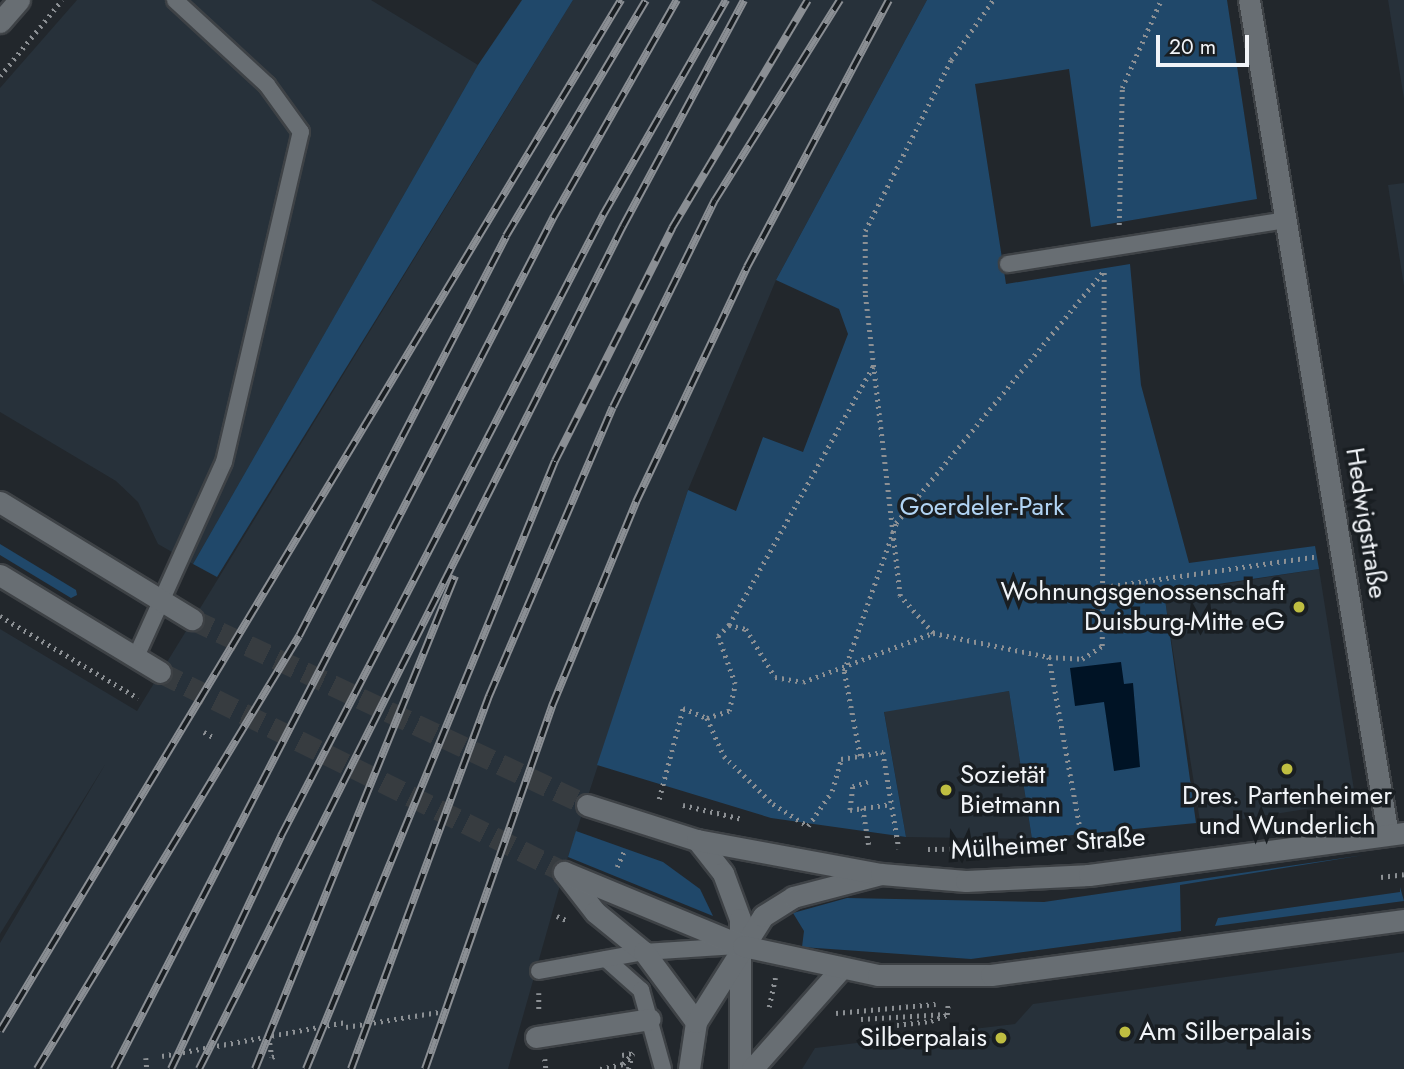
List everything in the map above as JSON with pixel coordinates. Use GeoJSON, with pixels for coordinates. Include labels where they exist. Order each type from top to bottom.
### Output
{"type":"FeatureCollection","features":[{"type":"Feature","properties":{"kind":"main road"},"geometry":{"type":"LineString","coordinates":[[0,22],[19,0]]}},
{"type":"Feature","properties":{"kind":"main road","name":"Hedwigstraße"},"geometry":{"type":"LineString","coordinates":[[1249,0],[1396,834]]}},
{"type":"Feature","properties":{"kind":"main road"},"geometry":{"type":"LineString","coordinates":[[0,502],[162,604],[191,619]]}},
{"type":"Feature","properties":{"kind":"main road"},"geometry":{"type":"LineString","coordinates":[[0,575],[135,659],[160,671]]}},
{"type":"Feature","properties":{"kind":"main road","name":"Mülheimer Straße"},"geometry":{"type":"LineString","coordinates":[[587,805],[697,840],[881,874],[966,881],[1089,875],[1396,834]]}},
{"type":"Feature","properties":{"kind":"main road"},"geometry":{"type":"LineString","coordinates":[[697,840],[734,896],[743,946],[740,1069]]}},
{"type":"Feature","properties":{"kind":"main road"},"geometry":{"type":"LineString","coordinates":[[696,1022],[644,952],[595,912],[564,872],[743,946],[840,970],[990,975],[1404,920]]}},
{"type":"Feature","properties":{"kind":"main road"},"geometry":{"type":"LineString","coordinates":[[689,1069],[696,1022],[763,916],[793,897],[881,874]]}},
{"type":"Feature","properties":{"kind":"main road"},"geometry":{"type":"LineString","coordinates":[[752,1069],[840,970]]}},
{"type":"Feature","properties":{"kind":"main road"},"geometry":{"type":"LineString","coordinates":[[536,1037],[650,1019]]}},
{"type":"Feature","properties":{"kind":"lane"},"geometry":{"type":"LineString","coordinates":[[135,659],[224,462],[301,132],[267,86],[175,0]]}},
{"type":"Feature","properties":{"kind":"lane"},"geometry":{"type":"LineString","coordinates":[[1008,264],[1118,244],[1286,220]]}},
{"type":"Feature","properties":{"kind":"lane"},"geometry":{"type":"LineString","coordinates":[[539,971],[644,952],[743,946]]}},
{"type":"Feature","properties":{"kind":"lane"},"geometry":{"type":"LineString","coordinates":[[606,959],[641,990],[663,1069]]}},
{"type":"Feature","properties":{"kind":"path"},"geometry":{"type":"LineString","coordinates":[[0,76],[62,0]]}},
{"type":"Feature","properties":{"kind":"path"},"geometry":{"type":"LineString","coordinates":[[933,633],[900,596],[896,523],[874,363],[864,231],[951,60],[993,0]]}},
{"type":"Feature","properties":{"kind":"path"},"geometry":{"type":"LineString","coordinates":[[860,756],[844,671],[896,523],[1104,271],[1118,244],[1122,88],[1161,0]]}},
{"type":"Feature","properties":{"kind":"path"},"geometry":{"type":"LineString","coordinates":[[729,625],[746,628],[775,677],[803,682],[844,671],[933,633],[1049,657],[1082,659],[1102,646],[1104,271]]}},
{"type":"Feature","properties":{"kind":"path"},"geometry":{"type":"LineString","coordinates":[[659,800],[684,708],[707,718],[729,711],[735,684],[718,636],[729,625],[874,363]]}},
{"type":"Feature","properties":{"kind":"path"},"geometry":{"type":"LineString","coordinates":[[1104,587],[1290,560]]}},
{"type":"Feature","properties":{"kind":"path"},"geometry":{"type":"LineString","coordinates":[[0,616],[138,698]]}},
{"type":"Feature","properties":{"kind":"path"},"geometry":{"type":"LineString","coordinates":[[1049,657],[1089,875]]}},
{"type":"Feature","properties":{"kind":"path"},"geometry":{"type":"LineString","coordinates":[[707,718],[724,756],[773,804],[807,827],[832,791],[841,759],[883,752],[899,849]]}},
{"type":"Feature","properties":{"kind":"path"},"geometry":{"type":"LineString","coordinates":[[204,732],[213,737]]}},
{"type":"Feature","properties":{"kind":"path"},"geometry":{"type":"LineString","coordinates":[[868,782],[853,787],[850,810],[892,804]]}},
{"type":"Feature","properties":{"kind":"path"},"geometry":{"type":"LineString","coordinates":[[863,808],[869,846]]}},
{"type":"Feature","properties":{"kind":"path"},"geometry":{"type":"LineString","coordinates":[[860,845],[879,847]]}},
{"type":"Feature","properties":{"kind":"path"},"geometry":{"type":"LineString","coordinates":[[1071,848],[1098,847]]}},
{"type":"Feature","properties":{"kind":"path"},"geometry":{"type":"LineString","coordinates":[[889,848],[1044,848]]}},
{"type":"Feature","properties":{"kind":"path"},"geometry":{"type":"LineString","coordinates":[[1381,877],[1404,874]]}},
{"type":"Feature","properties":{"kind":"path"},"geometry":{"type":"LineString","coordinates":[[835,1013],[948,1003],[947,1014]]}},
{"type":"Feature","properties":{"kind":"path"},"geometry":{"type":"LineString","coordinates":[[162,1056],[439,1012]]}},
{"type":"Feature","properties":{"kind":"path"},"geometry":{"type":"LineString","coordinates":[[861,1019],[947,1014]]}},
{"type":"Feature","properties":{"kind":"path"},"geometry":{"type":"LineString","coordinates":[[862,1028],[947,1014]]}},
{"type":"Feature","properties":{"kind":"path"},"geometry":{"type":"LineString","coordinates":[[269,1035],[272,1056],[278,1055]]}},
{"type":"Feature","properties":{"kind":"path"},"geometry":{"type":"LineString","coordinates":[[622,1055],[633,1053]]}},
{"type":"Feature","properties":{"kind":"path"},"geometry":{"type":"LineString","coordinates":[[600,1069],[623,1064],[633,1053]]}},
{"type":"Feature","properties":{"kind":"path"},"geometry":{"type":"LineString","coordinates":[[628,1069],[633,1053]]}},
{"type":"Feature","properties":{"kind":"path"},"geometry":{"type":"LineString","coordinates":[[146,1058],[148,1069]]}},
{"type":"Feature","properties":{"kind":"shaded area"},"geometry":{"type":"Polygon","coordinates":[[[77,0],[371,0],[478,65],[193,564],[158,544],[138,502],[116,481],[0,412],[0,88],[77,0]]]}},
{"type":"Feature","properties":{"kind":"shaded area"},"geometry":{"type":"Polygon","coordinates":[[[573,0],[927,0],[776,280],[688,490],[568,857],[508,1069],[0,1069],[0,943],[106,763],[0,934],[0,629],[137,711],[573,0]]]}},
{"type":"Feature","properties":{"kind":"shaded area"},"geometry":{"type":"Polygon","coordinates":[[[1388,0],[1404,0],[1404,99],[1388,0]]]}},
{"type":"Feature","properties":{"kind":"shaded area"},"geometry":{"type":"Polygon","coordinates":[[[1404,183],[1404,286],[1388,185],[1404,183]]]}},
{"type":"Feature","properties":{"kind":"shaded area"},"geometry":{"type":"Polygon","coordinates":[[[1319,569],[1356,801],[1201,826],[1164,594],[1319,569]]]}},
{"type":"Feature","properties":{"kind":"shaded area"},"geometry":{"type":"Polygon","coordinates":[[[1121,662],[1124,684],[1133,683],[1140,767],[1114,771],[1104,702],[1075,706],[1070,668],[1121,662]]]}},
{"type":"Feature","properties":{"kind":"shaded area"},"geometry":{"type":"Polygon","coordinates":[[[1009,691],[1032,839],[906,837],[884,711],[1009,691]]]}},
{"type":"Feature","properties":{"kind":"shaded area"},"geometry":{"type":"Polygon","coordinates":[[[1404,952],[1404,1069],[802,1069],[815,1048],[1015,1024],[1033,1004],[1404,952]]]}},
{"type":"Feature","properties":{"kind":"green space"},"geometry":{"type":"Polygon","coordinates":[[[522,0],[573,0],[217,577],[193,564],[478,65],[522,0]]]}},
{"type":"Feature","properties":{"kind":"green space","name":"Goerdeler-Park"},"geometry":{"type":"Polygon","coordinates":[[[927,0],[1227,0],[1257,199],[1091,227],[1069,69],[975,84],[1006,284],[1130,264],[1141,385],[1189,563],[1315,546],[1319,569],[1164,592],[1196,823],[1032,839],[1009,691],[884,712],[906,837],[771,818],[597,765],[688,490],[736,511],[763,437],[803,452],[848,334],[839,309],[776,280],[927,0]]]}},
{"type":"Feature","properties":{"kind":"green space"},"geometry":{"type":"Polygon","coordinates":[[[0,544],[76,590],[77,595],[71,598],[0,555],[0,544]]]}},
{"type":"Feature","properties":{"kind":"green space"},"geometry":{"type":"Polygon","coordinates":[[[576,831],[663,862],[700,889],[713,916],[568,857],[576,831]]]}},
{"type":"Feature","properties":{"kind":"green space"},"geometry":{"type":"Polygon","coordinates":[[[1364,855],[1180,885],[1181,931],[971,959],[802,947],[804,931],[793,913],[847,898],[1044,902],[1364,855]]]}},
{"type":"Feature","properties":{"kind":"green space"},"geometry":{"type":"Polygon","coordinates":[[[1400,887],[1404,901],[1215,926],[1218,918],[1400,892],[1400,887]]]}},
{"type":"Feature","properties":{"kind":"tunnel"},"geometry":{"type":"LineString","coordinates":[[192,619],[587,805]]}},
{"type":"Feature","properties":{"kind":"tunnel"},"geometry":{"type":"LineString","coordinates":[[160,672],[564,872]]}},
{"type":"Feature","properties":{"kind":"railway"},"geometry":{"type":"LineString","coordinates":[[0,1031],[621,0]]}},
{"type":"Feature","properties":{"kind":"railway"},"geometry":{"type":"LineString","coordinates":[[37,1069],[299,636],[506,236],[646,0]]}},
{"type":"Feature","properties":{"kind":"railway"},"geometry":{"type":"LineString","coordinates":[[114,1069],[553,218],[677,0]]}},
{"type":"Feature","properties":{"kind":"railway"},"geometry":{"type":"LineString","coordinates":[[171,1069],[281,836],[603,215],[726,0]]}},
{"type":"Feature","properties":{"kind":"railway"},"geometry":{"type":"LineString","coordinates":[[199,1069],[623,226],[744,0]]}},
{"type":"Feature","properties":{"kind":"railway"},"geometry":{"type":"LineString","coordinates":[[306,1069],[555,461],[672,228],[808,0]]}},
{"type":"Feature","properties":{"kind":"railway"},"geometry":{"type":"LineString","coordinates":[[351,1069],[489,696],[613,407],[715,200],[840,0]]}},
{"type":"Feature","properties":{"kind":"railway"},"geometry":{"type":"LineString","coordinates":[[425,1069],[552,706],[636,502],[747,267],[889,0]]}},
{"type":"Feature","properties":{"kind":"railway"},"geometry":{"type":"LineString","coordinates":[[255,1069],[455,576]]}},
{"type":"Feature","properties":{"kind":"place","name":"Wohnungsgenossenschaft Duisburg-Mitte eG"},"geometry":{"type":"Point","coordinates":[1299,607]}},
{"type":"Feature","properties":{"kind":"place","name":"Dres. Partenheimer und Wunderlich"},"geometry":{"type":"Point","coordinates":[1287,769]}},
{"type":"Feature","properties":{"kind":"place","name":"Sozietät Bietmann"},"geometry":{"type":"Point","coordinates":[946,790]}},
{"type":"Feature","properties":{"kind":"place","name":"Am Silberpalais"},"geometry":{"type":"Point","coordinates":[1125,1032]}},
{"type":"Feature","properties":{"kind":"place","name":"Silberpalais"},"geometry":{"type":"Point","coordinates":[1001,1038]}}]}
